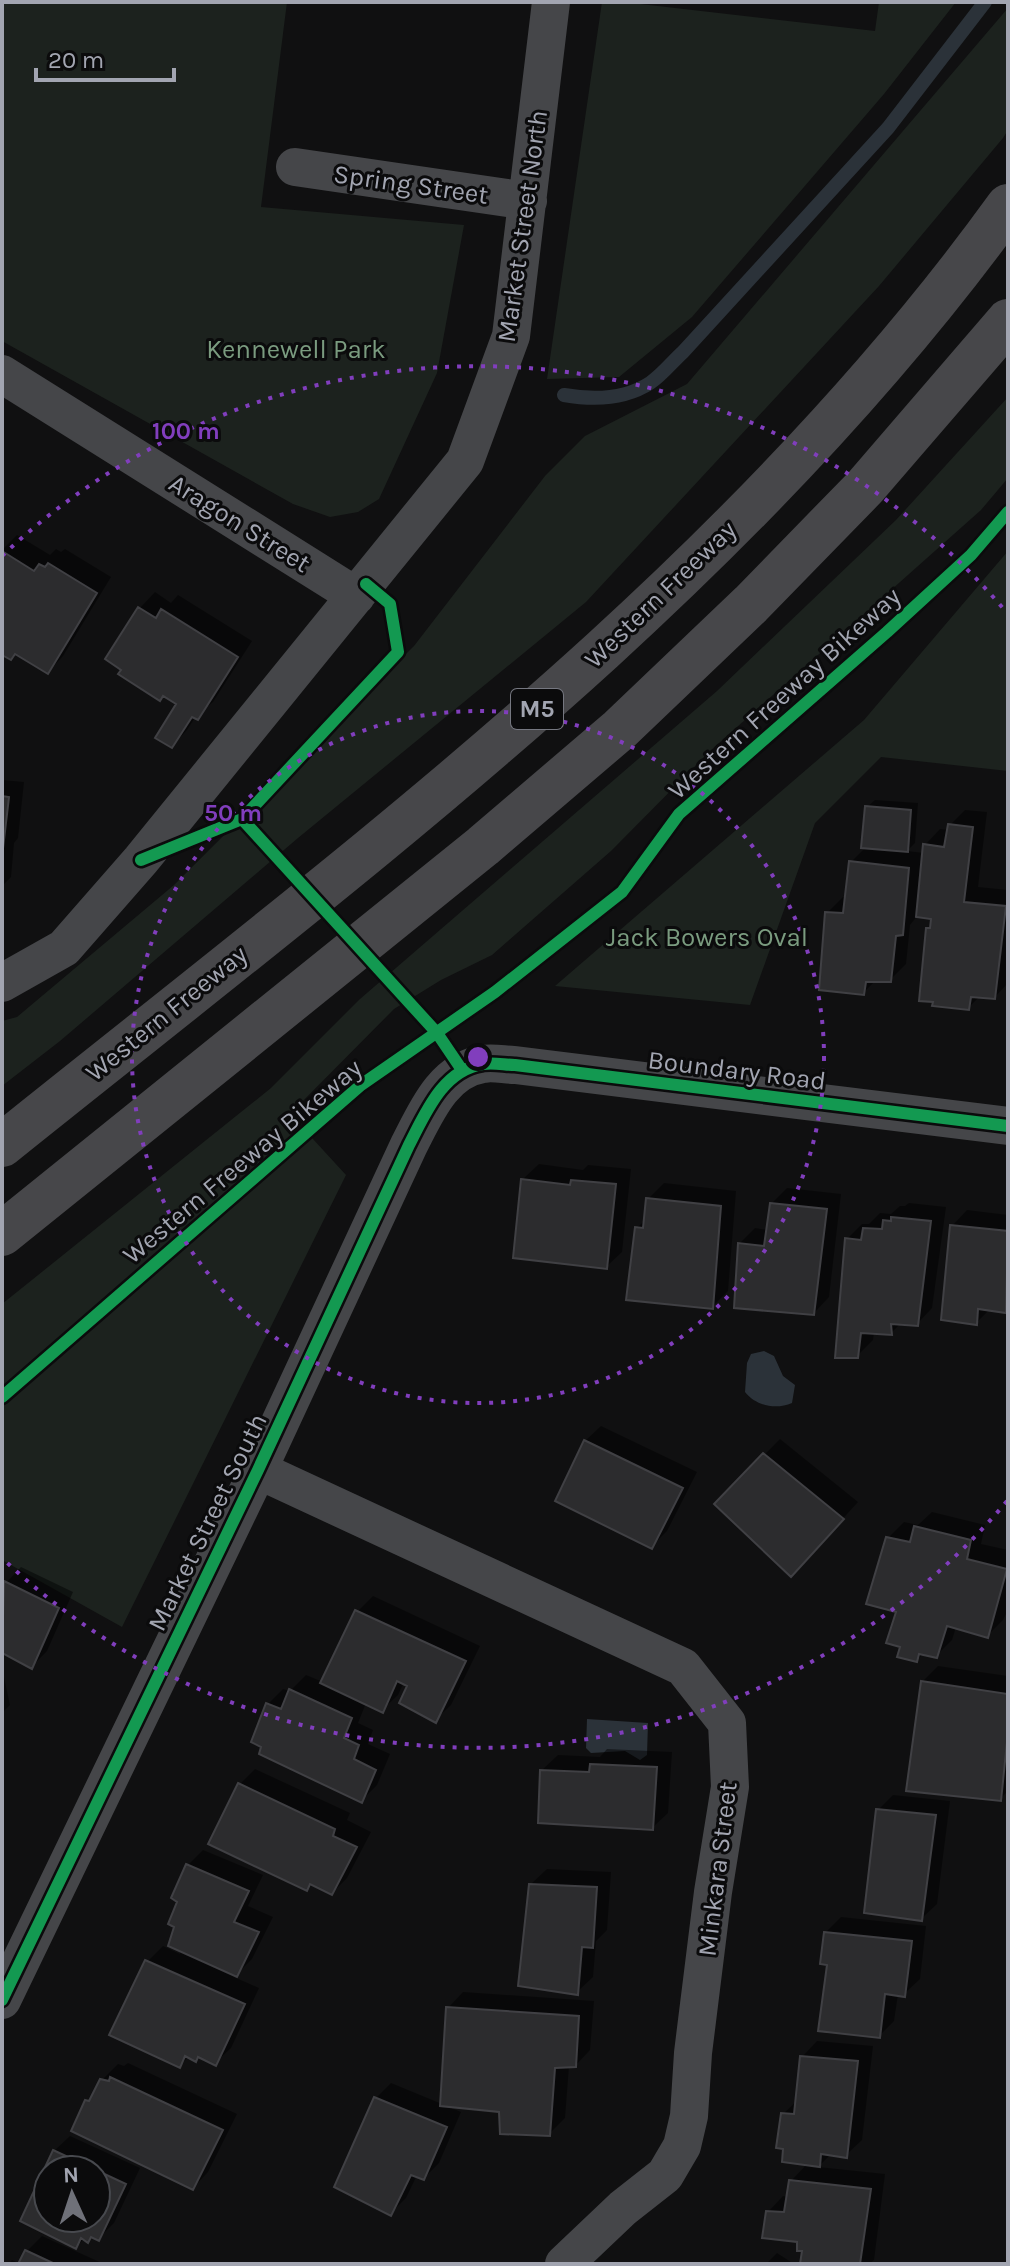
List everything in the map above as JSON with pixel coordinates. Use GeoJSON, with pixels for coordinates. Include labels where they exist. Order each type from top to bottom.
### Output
{"type":"FeatureCollection","features":[{"type":"Feature","properties":{"kind":"highway","name":"Western Freeway"},"geometry":{"type":"LineString","coordinates":[[2,1145],[381,841],[542,704],[679,580],[807,449],[906,336],[1008,206]]}},
{"type":"Feature","properties":{"kind":"highway","name":"M5"},"geometry":{"type":"LineString","coordinates":[[2,1234],[483,846],[620,729],[751,604],[865,487],[1008,321]]}},
{"type":"Feature","properties":{"kind":"street","name":"Market Street North"},"geometry":{"type":"LineString","coordinates":[[2,983],[64,948],[141,860],[465,461],[511,336],[551,2]]}},
{"type":"Feature","properties":{"kind":"street","name":"Spring Street"},"geometry":{"type":"LineString","coordinates":[[295,167],[528,201]]}},
{"type":"Feature","properties":{"kind":"street","name":"Aragon Street"},"geometry":{"type":"LineString","coordinates":[[2,374],[356,596]]}},
{"type":"Feature","properties":{"kind":"street","name":"Boundary Road"},"geometry":{"type":"LineString","coordinates":[[462,1070],[485,1063],[515,1065],[1008,1126]]}},
{"type":"Feature","properties":{"kind":"street","name":"Market Street South"},"geometry":{"type":"LineString","coordinates":[[2,2000],[258,1470],[409,1145],[436,1095],[462,1070]]}},
{"type":"Feature","properties":{"kind":"street","name":"Minkara Street"},"geometry":{"type":"LineString","coordinates":[[258,1470],[683,1667],[727,1723],[730,1787],[713,1892],[693,2053],[689,2116],[682,2146],[665,2175],[623,2208],[564,2264]]}},
{"type":"Feature","properties":{"kind":"green space","name":"Kennewell Park"},"geometry":{"type":"Polygon","coordinates":[[[2,2],[287,2],[261,207],[464,225],[437,373],[379,499],[358,512],[330,517],[293,504],[2,341],[2,2]]]}},
{"type":"Feature","properties":{"kind":"green space"},"geometry":{"type":"Polygon","coordinates":[[[602,2],[875,31],[879,2],[956,2],[884,94],[692,317],[619,377],[547,379],[602,2]]]}},
{"type":"Feature","properties":{"kind":"green space"},"geometry":{"type":"Polygon","coordinates":[[[1008,8],[1008,130],[1003,138],[879,286],[586,602],[2,1086],[2,1021],[17,1017],[174,885],[414,646],[545,476],[585,436],[687,384],[1008,8]]]}},
{"type":"Feature","properties":{"kind":"green space"},"geometry":{"type":"Polygon","coordinates":[[[1008,397],[1008,478],[981,510],[710,751],[611,851],[492,955],[441,980],[394,1009],[290,1114],[346,1175],[122,1627],[2,1560],[2,1304],[271,1088],[360,999],[717,691],[896,520],[1008,397]]]}},
{"type":"Feature","properties":{"kind":"green space","name":"Jack Bowers Oval"},"geometry":{"type":"Polygon","coordinates":[[[1008,551],[1008,771],[881,757],[815,823],[750,1005],[555,986],[864,720],[1008,551]]]}},
{"type":"Feature","properties":{"kind":"shaded area"},"geometry":{"type":"Polygon","coordinates":[[[764,1351],[774,1356],[783,1376],[795,1385],[792,1403],[767,1405],[755,1401],[745,1392],[747,1363],[751,1354],[764,1351]]]}},
{"type":"Feature","properties":{"kind":"shaded area"},"geometry":{"type":"Polygon","coordinates":[[[587,1719],[648,1723],[647,1755],[640,1760],[625,1751],[591,1753],[586,1748],[587,1719]]]}},
{"type":"Feature","properties":{"kind":"building"},"geometry":{"type":"Polygon","coordinates":[[[2,551],[34,571],[39,564],[45,567],[48,563],[97,593],[48,674],[15,654],[11,660],[2,655],[2,551]]]}},
{"type":"Feature","properties":{"kind":"building"},"geometry":{"type":"Polygon","coordinates":[[[138,607],[156,618],[161,609],[238,657],[198,720],[192,717],[172,748],[155,738],[176,704],[163,696],[160,701],[118,674],[121,670],[105,659],[138,607]]]}},
{"type":"Feature","properties":{"kind":"building"},"geometry":{"type":"Polygon","coordinates":[[[2,796],[9,797],[2,857],[2,796]]]}},
{"type":"Feature","properties":{"kind":"building"},"geometry":{"type":"Polygon","coordinates":[[[865,806],[911,810],[908,852],[861,848],[865,806]]]}},
{"type":"Feature","properties":{"kind":"building"},"geometry":{"type":"Polygon","coordinates":[[[948,824],[973,827],[964,902],[1006,906],[995,999],[971,997],[969,1010],[932,1006],[933,1002],[919,1001],[926,928],[930,928],[931,919],[916,917],[923,844],[944,847],[948,824]]]}},
{"type":"Feature","properties":{"kind":"building"},"geometry":{"type":"Polygon","coordinates":[[[849,861],[909,868],[903,935],[896,936],[891,982],[866,982],[864,995],[819,990],[825,912],[843,913],[849,861]]]}},
{"type":"Feature","properties":{"kind":"building"},"geometry":{"type":"Polygon","coordinates":[[[521,1179],[570,1185],[571,1180],[616,1184],[607,1269],[513,1258],[521,1179]]]}},
{"type":"Feature","properties":{"kind":"building"},"geometry":{"type":"Polygon","coordinates":[[[646,1198],[721,1206],[713,1309],[626,1300],[635,1227],[643,1228],[646,1198]]]}},
{"type":"Feature","properties":{"kind":"building"},"geometry":{"type":"Polygon","coordinates":[[[770,1203],[827,1209],[814,1315],[734,1308],[738,1243],[764,1246],[770,1203]]]}},
{"type":"Feature","properties":{"kind":"building"},"geometry":{"type":"Polygon","coordinates":[[[891,1217],[931,1221],[918,1326],[891,1324],[892,1335],[861,1333],[858,1358],[835,1358],[845,1238],[861,1240],[863,1228],[882,1229],[883,1220],[891,1221],[891,1217]]]}},
{"type":"Feature","properties":{"kind":"building"},"geometry":{"type":"Polygon","coordinates":[[[950,1225],[1008,1231],[1006,1313],[978,1309],[977,1325],[941,1320],[950,1225]]]}},
{"type":"Feature","properties":{"kind":"building"},"geometry":{"type":"Polygon","coordinates":[[[584,1440],[683,1488],[652,1549],[555,1501],[584,1440]]]}},
{"type":"Feature","properties":{"kind":"building"},"geometry":{"type":"Polygon","coordinates":[[[763,1453],[844,1519],[791,1577],[714,1504],[763,1453]]]}},
{"type":"Feature","properties":{"kind":"building"},"geometry":{"type":"Polygon","coordinates":[[[914,1526],[971,1540],[967,1559],[1007,1569],[988,1638],[947,1626],[937,1658],[919,1654],[917,1662],[897,1657],[900,1647],[886,1643],[896,1612],[866,1604],[886,1537],[910,1542],[914,1526]]]}},
{"type":"Feature","properties":{"kind":"building"},"geometry":{"type":"Polygon","coordinates":[[[4,1581],[59,1608],[32,1669],[2,1653],[4,1581]]]}},
{"type":"Feature","properties":{"kind":"building"},"geometry":{"type":"Polygon","coordinates":[[[355,1610],[466,1661],[436,1723],[399,1703],[407,1686],[397,1681],[383,1713],[320,1683],[355,1610]]]}},
{"type":"Feature","properties":{"kind":"building"},"geometry":{"type":"Polygon","coordinates":[[[921,1681],[1008,1694],[1008,1732],[1001,1801],[906,1791],[921,1681]]]}},
{"type":"Feature","properties":{"kind":"building"},"geometry":{"type":"Polygon","coordinates":[[[289,1689],[352,1718],[344,1738],[359,1745],[354,1759],[376,1770],[362,1803],[259,1754],[261,1747],[251,1742],[266,1703],[281,1709],[289,1689]]]}},
{"type":"Feature","properties":{"kind":"building"},"geometry":{"type":"Polygon","coordinates":[[[590,1764],[657,1767],[653,1830],[538,1823],[540,1770],[589,1772],[590,1764]]]}},
{"type":"Feature","properties":{"kind":"building"},"geometry":{"type":"Polygon","coordinates":[[[238,1783],[335,1829],[333,1836],[357,1847],[332,1895],[310,1884],[307,1891],[208,1844],[238,1783]]]}},
{"type":"Feature","properties":{"kind":"building"},"geometry":{"type":"Polygon","coordinates":[[[876,1809],[936,1815],[922,1921],[864,1913],[876,1809]]]}},
{"type":"Feature","properties":{"kind":"building"},"geometry":{"type":"Polygon","coordinates":[[[186,1864],[249,1891],[234,1922],[259,1932],[237,1977],[168,1946],[174,1927],[168,1924],[177,1902],[171,1898],[186,1864]]]}},
{"type":"Feature","properties":{"kind":"building"},"geometry":{"type":"Polygon","coordinates":[[[529,1884],[597,1887],[593,1948],[582,1947],[578,1995],[518,1986],[529,1884]]]}},
{"type":"Feature","properties":{"kind":"building"},"geometry":{"type":"Polygon","coordinates":[[[824,1932],[912,1941],[905,1997],[885,1994],[880,2038],[818,2031],[827,1965],[820,1964],[824,1932]]]}},
{"type":"Feature","properties":{"kind":"building"},"geometry":{"type":"Polygon","coordinates":[[[145,1960],[245,2004],[216,2066],[198,2057],[196,2062],[185,2056],[180,2068],[109,2035],[145,1960]]]}},
{"type":"Feature","properties":{"kind":"building"},"geometry":{"type":"Polygon","coordinates":[[[446,2007],[579,2016],[576,2067],[555,2068],[550,2136],[500,2134],[499,2112],[440,2106],[446,2007]]]}},
{"type":"Feature","properties":{"kind":"building"},"geometry":{"type":"Polygon","coordinates":[[[800,2056],[858,2061],[847,2158],[821,2154],[820,2167],[782,2162],[783,2149],[776,2148],[781,2113],[794,2114],[800,2056]]]}},
{"type":"Feature","properties":{"kind":"building"},"geometry":{"type":"Polygon","coordinates":[[[110,2077],[223,2130],[193,2190],[71,2131],[85,2100],[89,2101],[100,2079],[109,2081],[110,2077]]]}},
{"type":"Feature","properties":{"kind":"building"},"geometry":{"type":"Polygon","coordinates":[[[374,2097],[447,2127],[424,2180],[411,2175],[391,2216],[334,2187],[374,2097]]]}},
{"type":"Feature","properties":{"kind":"building"},"geometry":{"type":"Polygon","coordinates":[[[112,2177],[126,2184],[112,2214],[112,2177]]]}},
{"type":"Feature","properties":{"kind":"building"},"geometry":{"type":"Polygon","coordinates":[[[789,2180],[871,2189],[860,2264],[800,2264],[802,2251],[797,2251],[797,2242],[762,2238],[766,2211],[784,2212],[789,2180]]]}},
{"type":"Feature","properties":{"kind":"building"},"geometry":{"type":"Polygon","coordinates":[[[32,2195],[32,2227],[20,2221],[32,2195]]]}},
{"type":"Feature","properties":{"kind":"building"},"geometry":{"type":"Polygon","coordinates":[[[46,2234],[102,2234],[99,2241],[91,2237],[88,2243],[81,2238],[76,2249],[46,2234]]]}},
{"type":"Feature","properties":{"kind":"building"},"geometry":{"type":"Polygon","coordinates":[[[25,2250],[55,2264],[18,2264],[25,2250]]]}},
{"type":"Feature","properties":{"kind":"waterway"},"geometry":{"type":"LineString","coordinates":[[564,395],[586,398],[619,396],[640,389],[659,376],[888,128],[985,2]]}},
{"type":"Feature","properties":{"kind":"cycle path","name":"Western Freeway Bikeway"},"geometry":{"type":"LineString","coordinates":[[2,1397],[361,1085],[495,992],[622,892],[679,814],[971,555],[1008,512]]}},
{"type":"Feature","properties":{"kind":"cycle path"},"geometry":{"type":"LineString","coordinates":[[242,819],[398,652],[390,604],[366,584]]}},
{"type":"Feature","properties":{"kind":"cycle path"},"geometry":{"type":"LineString","coordinates":[[141,860],[242,819],[437,1033],[462,1070]]}},
{"type":"Feature","properties":{"kind":"cycle path"},"geometry":{"type":"LineString","coordinates":[[2,2000],[258,1470],[409,1145],[429,1106],[446,1084],[469,1068],[495,1063],[1008,1126]]}}]}
